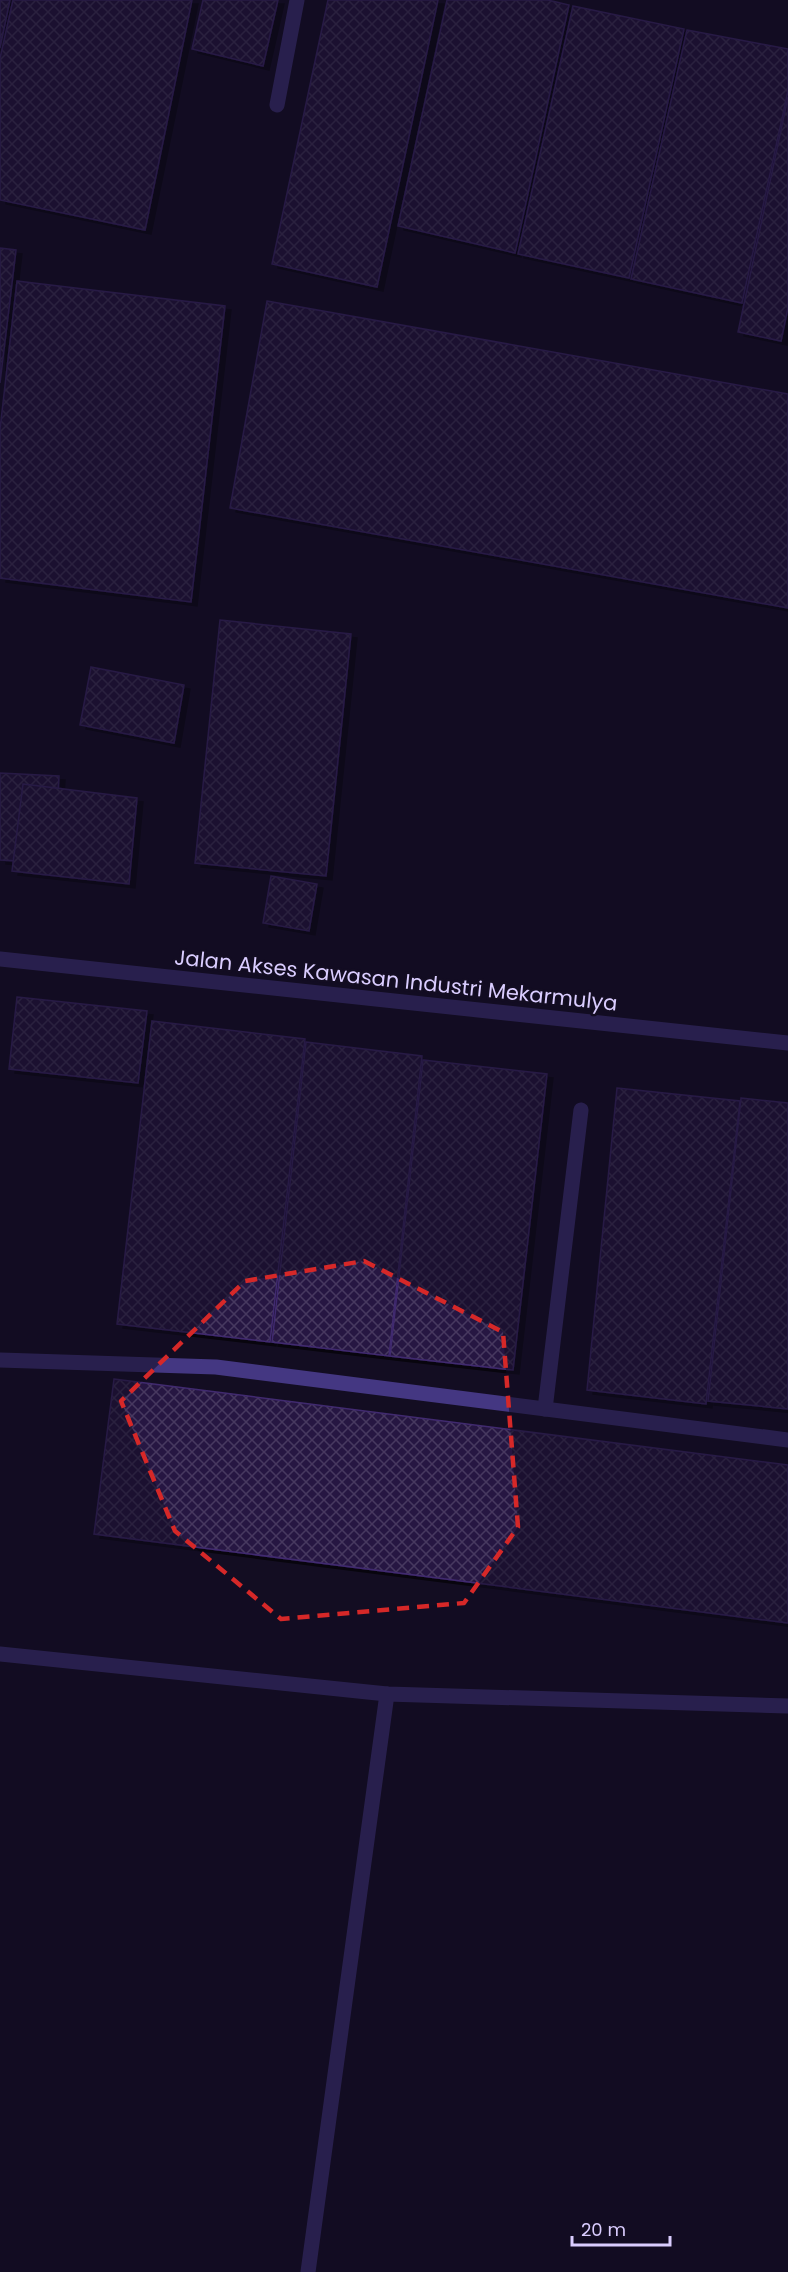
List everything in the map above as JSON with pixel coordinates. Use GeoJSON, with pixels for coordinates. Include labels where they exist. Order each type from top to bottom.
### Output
{"type":"FeatureCollection","features":[{"type":"Feature","properties":{"kind":"street"},"geometry":{"type":"LineString","coordinates":[[277,105],[297,0]]}},
{"type":"Feature","properties":{"kind":"street","name":"Jalan Akses Kawasan Industri Mekarmulya"},"geometry":{"type":"LineString","coordinates":[[0,959],[788,1043]]}},
{"type":"Feature","properties":{"kind":"street"},"geometry":{"type":"LineString","coordinates":[[544,1409],[581,1110]]}},
{"type":"Feature","properties":{"kind":"street"},"geometry":{"type":"LineString","coordinates":[[0,1360],[216,1367],[788,1440]]}},
{"type":"Feature","properties":{"kind":"street"},"geometry":{"type":"LineString","coordinates":[[0,1654],[387,1694],[788,1706]]}},
{"type":"Feature","properties":{"kind":"street"},"geometry":{"type":"LineString","coordinates":[[308,2272],[387,1694]]}},
{"type":"Feature","properties":{"kind":"highlighted area"},"geometry":{"type":"Polygon","coordinates":[[[364,1261],[503,1332],[518,1527],[464,1603],[281,1619],[175,1531],[121,1401],[245,1281],[364,1261]]]}},
{"type":"Feature","properties":{"kind":"building"},"geometry":{"type":"Polygon","coordinates":[[[0,0],[10,0],[0,48],[0,0]]]}},
{"type":"Feature","properties":{"kind":"building"},"geometry":{"type":"Polygon","coordinates":[[[13,0],[192,0],[145,230],[0,200],[0,58],[13,0]]]}},
{"type":"Feature","properties":{"kind":"building"},"geometry":{"type":"Polygon","coordinates":[[[203,0],[278,0],[263,66],[192,49],[203,0]]]}},
{"type":"Feature","properties":{"kind":"building"},"geometry":{"type":"Polygon","coordinates":[[[328,0],[438,0],[377,287],[272,264],[328,0]]]}},
{"type":"Feature","properties":{"kind":"building"},"geometry":{"type":"Polygon","coordinates":[[[447,0],[548,0],[569,5],[515,253],[398,226],[447,0]]]}},
{"type":"Feature","properties":{"kind":"building"},"geometry":{"type":"Polygon","coordinates":[[[573,6],[684,29],[629,278],[518,254],[573,6]]]}},
{"type":"Feature","properties":{"kind":"building"},"geometry":{"type":"Polygon","coordinates":[[[687,30],[788,49],[788,91],[742,303],[631,279],[687,30]]]}},
{"type":"Feature","properties":{"kind":"building"},"geometry":{"type":"Polygon","coordinates":[[[788,97],[788,308],[781,341],[738,332],[788,97]]]}},
{"type":"Feature","properties":{"kind":"building"},"geometry":{"type":"Polygon","coordinates":[[[0,248],[16,250],[0,383],[0,248]]]}},
{"type":"Feature","properties":{"kind":"building"},"geometry":{"type":"Polygon","coordinates":[[[17,281],[225,306],[191,602],[0,578],[0,429],[17,281]]]}},
{"type":"Feature","properties":{"kind":"building"},"geometry":{"type":"Polygon","coordinates":[[[267,301],[788,394],[788,608],[230,508],[267,301]]]}},
{"type":"Feature","properties":{"kind":"building"},"geometry":{"type":"Polygon","coordinates":[[[220,620],[351,634],[326,876],[195,863],[220,620]]]}},
{"type":"Feature","properties":{"kind":"building"},"geometry":{"type":"Polygon","coordinates":[[[91,667],[184,685],[174,743],[80,725],[91,667]]]}},
{"type":"Feature","properties":{"kind":"building"},"geometry":{"type":"Polygon","coordinates":[[[0,773],[59,776],[54,863],[0,860],[0,773]]]}},
{"type":"Feature","properties":{"kind":"building"},"geometry":{"type":"Polygon","coordinates":[[[23,784],[137,798],[129,884],[12,871],[23,784]]]}},
{"type":"Feature","properties":{"kind":"building"},"geometry":{"type":"Polygon","coordinates":[[[271,876],[317,884],[309,931],[263,923],[271,876]]]}},
{"type":"Feature","properties":{"kind":"building"},"geometry":{"type":"Polygon","coordinates":[[[17,997],[147,1011],[138,1083],[9,1069],[17,997]]]}},
{"type":"Feature","properties":{"kind":"building"},"geometry":{"type":"Polygon","coordinates":[[[152,1021],[305,1039],[270,1342],[117,1324],[152,1021]]]}},
{"type":"Feature","properties":{"kind":"building"},"geometry":{"type":"Polygon","coordinates":[[[306,1042],[422,1056],[389,1356],[272,1342],[306,1042]]]}},
{"type":"Feature","properties":{"kind":"building"},"geometry":{"type":"Polygon","coordinates":[[[423,1060],[547,1074],[513,1370],[390,1356],[423,1060]]]}},
{"type":"Feature","properties":{"kind":"building"},"geometry":{"type":"Polygon","coordinates":[[[617,1088],[740,1101],[706,1404],[587,1390],[617,1088]]]}},
{"type":"Feature","properties":{"kind":"building"},"geometry":{"type":"Polygon","coordinates":[[[741,1098],[788,1103],[788,1409],[708,1401],[741,1098]]]}},
{"type":"Feature","properties":{"kind":"building"},"geometry":{"type":"Polygon","coordinates":[[[114,1379],[788,1465],[788,1623],[94,1534],[114,1379]]]}}]}
